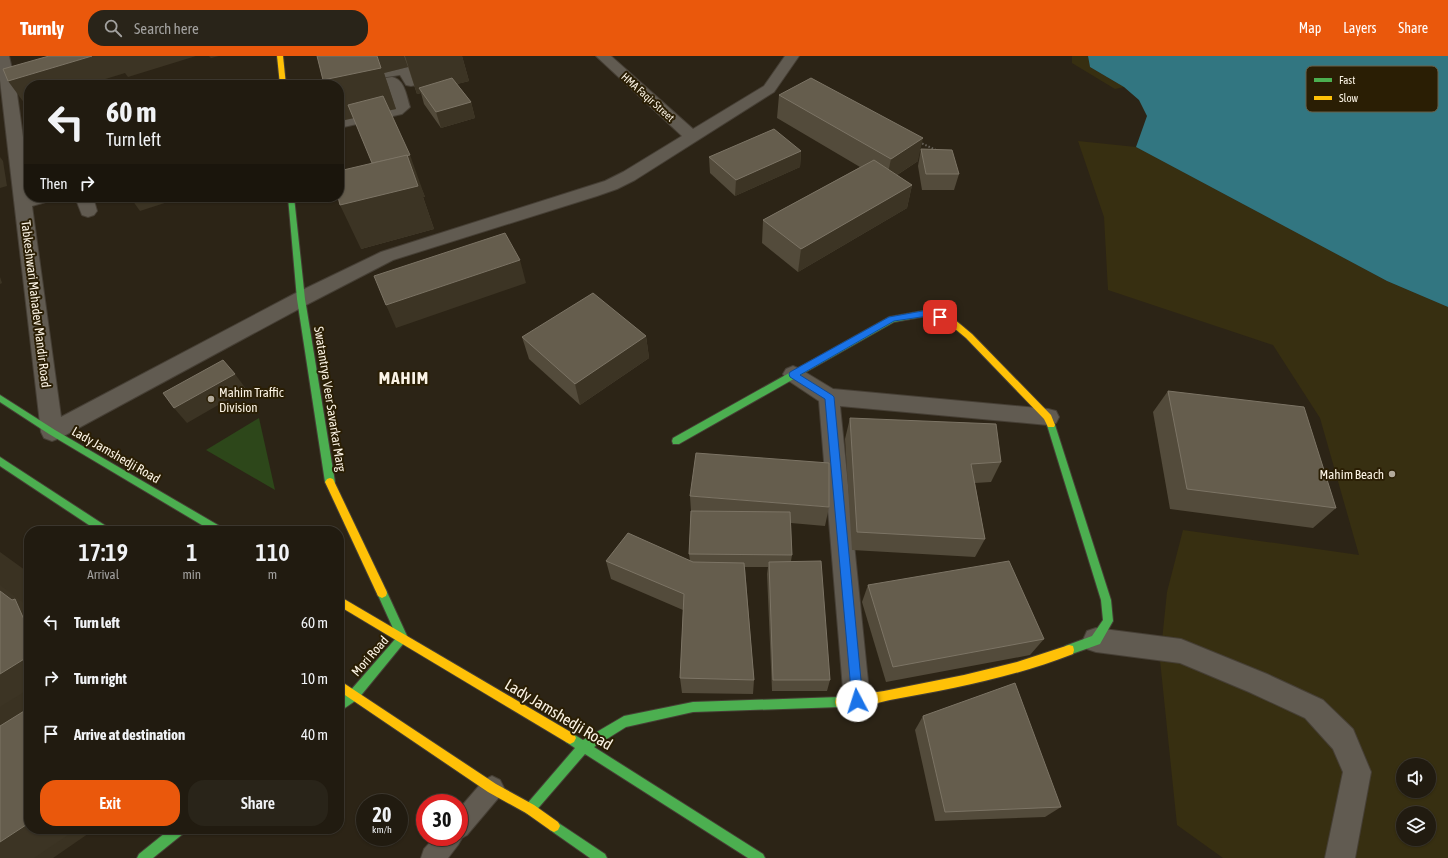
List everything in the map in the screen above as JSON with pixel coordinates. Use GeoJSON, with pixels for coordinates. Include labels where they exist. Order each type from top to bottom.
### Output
{"type":"FeatureCollection","features":[{"type":"Feature","properties":{"kind":"street","name":"Tabkeshwari Mahadev Mandir Road"},"geometry":{"type":"LineString","coordinates":[[2,56],[5,88],[24,158],[23,203],[52,432]]}},
{"type":"Feature","properties":{"kind":"street"},"geometry":{"type":"LineString","coordinates":[[280,56],[282,80]]}},
{"type":"Feature","properties":{"kind":"street","name":"HMA Faqir Street"},"geometry":{"type":"LineString","coordinates":[[604,56],[693,137]]}},
{"type":"Feature","properties":{"kind":"street"},"geometry":{"type":"LineString","coordinates":[[52,432],[301,299],[387,256],[611,185],[629,176],[769,89],[792,56]]}},
{"type":"Feature","properties":{"kind":"street"},"geometry":{"type":"LineString","coordinates":[[344,82],[402,70],[405,71],[411,82]]}},
{"type":"Feature","properties":{"kind":"street"},"geometry":{"type":"LineString","coordinates":[[344,82],[392,81],[395,83],[402,107],[397,111],[344,122]]}},
{"type":"Feature","properties":{"kind":"street","name":"Swatantrya Veer Savarkar Marg"},"geometry":{"type":"LineString","coordinates":[[291,202],[301,299],[329,480],[403,638]]}},
{"type":"Feature","properties":{"kind":"street"},"geometry":{"type":"LineString","coordinates":[[676,441],[892,319],[928,313],[951,321],[969,336],[1048,417],[1106,600],[1108,621],[1096,640]]}},
{"type":"Feature","properties":{"kind":"street"},"geometry":{"type":"LineString","coordinates":[[793,374],[829,397],[1048,417]]}},
{"type":"Feature","properties":{"kind":"street"},"geometry":{"type":"LineString","coordinates":[[829,397],[857,701]]}},
{"type":"Feature","properties":{"kind":"street","name":"Lady Jamshedji Road"},"geometry":{"type":"LineString","coordinates":[[0,398],[52,432],[212,526]]}},
{"type":"Feature","properties":{"kind":"street"},"geometry":{"type":"LineString","coordinates":[[0,461],[98,526]]}},
{"type":"Feature","properties":{"kind":"street","name":"Lady Jamshedji Road"},"geometry":{"type":"LineString","coordinates":[[344,604],[584,746],[759,858]]}},
{"type":"Feature","properties":{"kind":"street","name":"Mori Road"},"geometry":{"type":"LineString","coordinates":[[344,703],[354,695],[403,638]]}},
{"type":"Feature","properties":{"kind":"street"},"geometry":{"type":"LineString","coordinates":[[530,810],[584,746],[624,722],[693,707],[857,701],[959,682],[1052,656],[1096,640],[1181,651],[1258,683],[1314,709],[1343,739],[1357,772],[1340,858]]}},
{"type":"Feature","properties":{"kind":"street"},"geometry":{"type":"LineString","coordinates":[[344,688],[492,788],[530,810],[601,858]]}},
{"type":"Feature","properties":{"kind":"street"},"geometry":{"type":"LineString","coordinates":[[143,858],[174,834]]}},
{"type":"Feature","properties":{"kind":"lane"},"geometry":{"type":"LineString","coordinates":[[468,816],[492,788]]}},
{"type":"Feature","properties":{"kind":"lane"},"geometry":{"type":"LineString","coordinates":[[433,858],[443,846]]}},
{"type":"Feature","properties":{"kind":"path"},"geometry":{"type":"LineString","coordinates":[[916,141],[941,152]]}},
{"type":"Feature","properties":{"kind":"shaded area"},"geometry":{"type":"Polygon","coordinates":[[[0,552],[24,569],[24,834],[88,834],[53,858],[0,858],[0,552]]]}},
{"type":"Feature","properties":{"kind":"green space"},"geometry":{"type":"Polygon","coordinates":[[[259,418],[275,490],[206,450],[259,418]]]}},
{"type":"Feature","properties":{"kind":"sand"},"geometry":{"type":"Polygon","coordinates":[[[1072,56],[1088,56],[1090,67],[1124,87],[1115,89],[1072,63],[1072,56]]]}},
{"type":"Feature","properties":{"kind":"sand","name":"Mahim Beach"},"geometry":{"type":"Polygon","coordinates":[[[1078,141],[1136,147],[1387,281],[1448,307],[1448,858],[1223,858],[1177,825],[1160,660],[1167,592],[1183,530],[1359,555],[1320,418],[1273,345],[1108,290],[1104,217],[1078,141]]]}},
{"type":"Feature","properties":{"kind":"water"},"geometry":{"type":"Polygon","coordinates":[[[1088,56],[1448,56],[1448,307],[1387,281],[1136,147],[1147,116],[1139,100],[1124,87],[1090,67],[1088,56]]]}},
{"type":"Feature","properties":{"kind":"building"},"geometry":{"type":"Polygon","coordinates":[[[49,56],[92,56],[8,81],[3,69],[49,56]]]}},
{"type":"Feature","properties":{"kind":"building"},"geometry":{"type":"Polygon","coordinates":[[[317,56],[377,56],[381,68],[323,80],[317,56]]]}},
{"type":"Feature","properties":{"kind":"building"},"geometry":{"type":"Polygon","coordinates":[[[452,78],[471,102],[436,112],[419,88],[452,78]]]}},
{"type":"Feature","properties":{"kind":"building"},"geometry":{"type":"Polygon","coordinates":[[[811,78],[923,138],[891,159],[779,95],[811,78]]]}},
{"type":"Feature","properties":{"kind":"building"},"geometry":{"type":"Polygon","coordinates":[[[383,96],[410,155],[372,163],[348,105],[383,96]]]}},
{"type":"Feature","properties":{"kind":"building"},"geometry":{"type":"Polygon","coordinates":[[[774,129],[801,151],[736,180],[709,157],[774,129]]]}},
{"type":"Feature","properties":{"kind":"building"},"geometry":{"type":"Polygon","coordinates":[[[921,149],[952,150],[959,174],[926,174],[921,149]]]}},
{"type":"Feature","properties":{"kind":"building"},"geometry":{"type":"Polygon","coordinates":[[[407,155],[418,186],[340,205],[339,202],[344,202],[344,170],[407,155]]]}},
{"type":"Feature","properties":{"kind":"building"},"geometry":{"type":"Polygon","coordinates":[[[874,160],[912,185],[801,249],[763,220],[874,160]]]}},
{"type":"Feature","properties":{"kind":"building"},"geometry":{"type":"Polygon","coordinates":[[[505,233],[520,260],[386,305],[374,276],[505,233]]]}},
{"type":"Feature","properties":{"kind":"building"},"geometry":{"type":"Polygon","coordinates":[[[593,293],[646,336],[575,384],[522,337],[593,293]]]}},
{"type":"Feature","properties":{"kind":"building"},"geometry":{"type":"Polygon","coordinates":[[[223,360],[235,374],[174,408],[163,393],[223,360]]]}},
{"type":"Feature","properties":{"kind":"building"},"geometry":{"type":"Polygon","coordinates":[[[1168,391],[1304,407],[1336,508],[1187,489],[1168,391]]]}},
{"type":"Feature","properties":{"kind":"building"},"geometry":{"type":"Polygon","coordinates":[[[850,418],[996,424],[1001,462],[971,464],[985,539],[857,532],[850,418]]]}},
{"type":"Feature","properties":{"kind":"building"},"geometry":{"type":"Polygon","coordinates":[[[696,453],[829,463],[829,507],[690,496],[696,453]]]}},
{"type":"Feature","properties":{"kind":"building"},"geometry":{"type":"Polygon","coordinates":[[[691,511],[790,512],[792,555],[689,554],[691,511]]]}},
{"type":"Feature","properties":{"kind":"building"},"geometry":{"type":"Polygon","coordinates":[[[628,533],[693,562],[744,563],[754,680],[680,678],[684,594],[606,561],[628,533]]]}},
{"type":"Feature","properties":{"kind":"building"},"geometry":{"type":"Polygon","coordinates":[[[821,561],[830,680],[773,680],[769,562],[821,561]]]}},
{"type":"Feature","properties":{"kind":"building"},"geometry":{"type":"Polygon","coordinates":[[[1009,561],[1044,639],[893,667],[868,585],[1009,561]]]}},
{"type":"Feature","properties":{"kind":"building"},"geometry":{"type":"Polygon","coordinates":[[[0,591],[12,600],[15,599],[24,620],[24,659],[0,674],[0,591]]]}},
{"type":"Feature","properties":{"kind":"building"},"geometry":{"type":"Polygon","coordinates":[[[1015,683],[1061,807],[945,812],[923,716],[1015,683]]]}},
{"type":"Feature","properties":{"kind":"building"},"geometry":{"type":"Polygon","coordinates":[[[24,711],[24,826],[0,842],[0,726],[24,711]]]}},
{"type":"Feature","properties":{"kind":"traffic: fast"},"geometry":{"type":"LineString","coordinates":[[291,202],[301,299],[330,482]]}},
{"type":"Feature","properties":{"kind":"traffic: fast"},"geometry":{"type":"LineString","coordinates":[[676,441],[892,319],[928,313],[938,317]]}},
{"type":"Feature","properties":{"kind":"traffic: fast"},"geometry":{"type":"LineString","coordinates":[[0,398],[52,432],[212,526]]}},
{"type":"Feature","properties":{"kind":"traffic: fast"},"geometry":{"type":"LineString","coordinates":[[1051,425],[1106,600],[1108,621],[1096,640],[1069,650]]}},
{"type":"Feature","properties":{"kind":"traffic: fast"},"geometry":{"type":"LineString","coordinates":[[0,461],[98,526]]}},
{"type":"Feature","properties":{"kind":"traffic: fast"},"geometry":{"type":"LineString","coordinates":[[344,703],[354,695],[403,638],[382,593]]}},
{"type":"Feature","properties":{"kind":"traffic: fast"},"geometry":{"type":"LineString","coordinates":[[530,809],[584,746],[624,722],[693,707],[840,702]]}},
{"type":"Feature","properties":{"kind":"traffic: fast"},"geometry":{"type":"LineString","coordinates":[[570,738],[759,858]]}},
{"type":"Feature","properties":{"kind":"traffic: fast"},"geometry":{"type":"LineString","coordinates":[[554,826],[601,858]]}},
{"type":"Feature","properties":{"kind":"traffic: fast"},"geometry":{"type":"LineString","coordinates":[[143,858],[174,834]]}},
{"type":"Feature","properties":{"kind":"traffic: slow"},"geometry":{"type":"LineString","coordinates":[[280,56],[282,80]]}},
{"type":"Feature","properties":{"kind":"traffic: slow"},"geometry":{"type":"LineString","coordinates":[[938,317],[951,321],[969,336],[1048,417],[1051,425]]}},
{"type":"Feature","properties":{"kind":"traffic: slow"},"geometry":{"type":"LineString","coordinates":[[330,482],[382,593]]}},
{"type":"Feature","properties":{"kind":"traffic: slow"},"geometry":{"type":"LineString","coordinates":[[344,604],[570,738]]}},
{"type":"Feature","properties":{"kind":"traffic: slow"},"geometry":{"type":"LineString","coordinates":[[840,702],[857,701],[911,691],[991,674],[1069,650]]}},
{"type":"Feature","properties":{"kind":"traffic: slow"},"geometry":{"type":"LineString","coordinates":[[344,688],[492,788],[530,809],[554,826]]}},
{"type":"Feature","properties":{"kind":"place","name":"Mahim Traffic Division"},"geometry":{"type":"Point","coordinates":[211,399]}},
{"type":"Feature","properties":{"kind":"place","name":"Mahim Beach"},"geometry":{"type":"Point","coordinates":[1392,474]}},
{"type":"Feature","properties":{"kind":"district","name":"MAHIM"},"geometry":{"type":"Point","coordinates":[404,378]}},
{"type":"Feature","properties":{"kind":"route"},"geometry":{"type":"LineString","coordinates":[[857,701],[829,397],[793,374],[892,319],[928,313],[940,317]]}}]}
